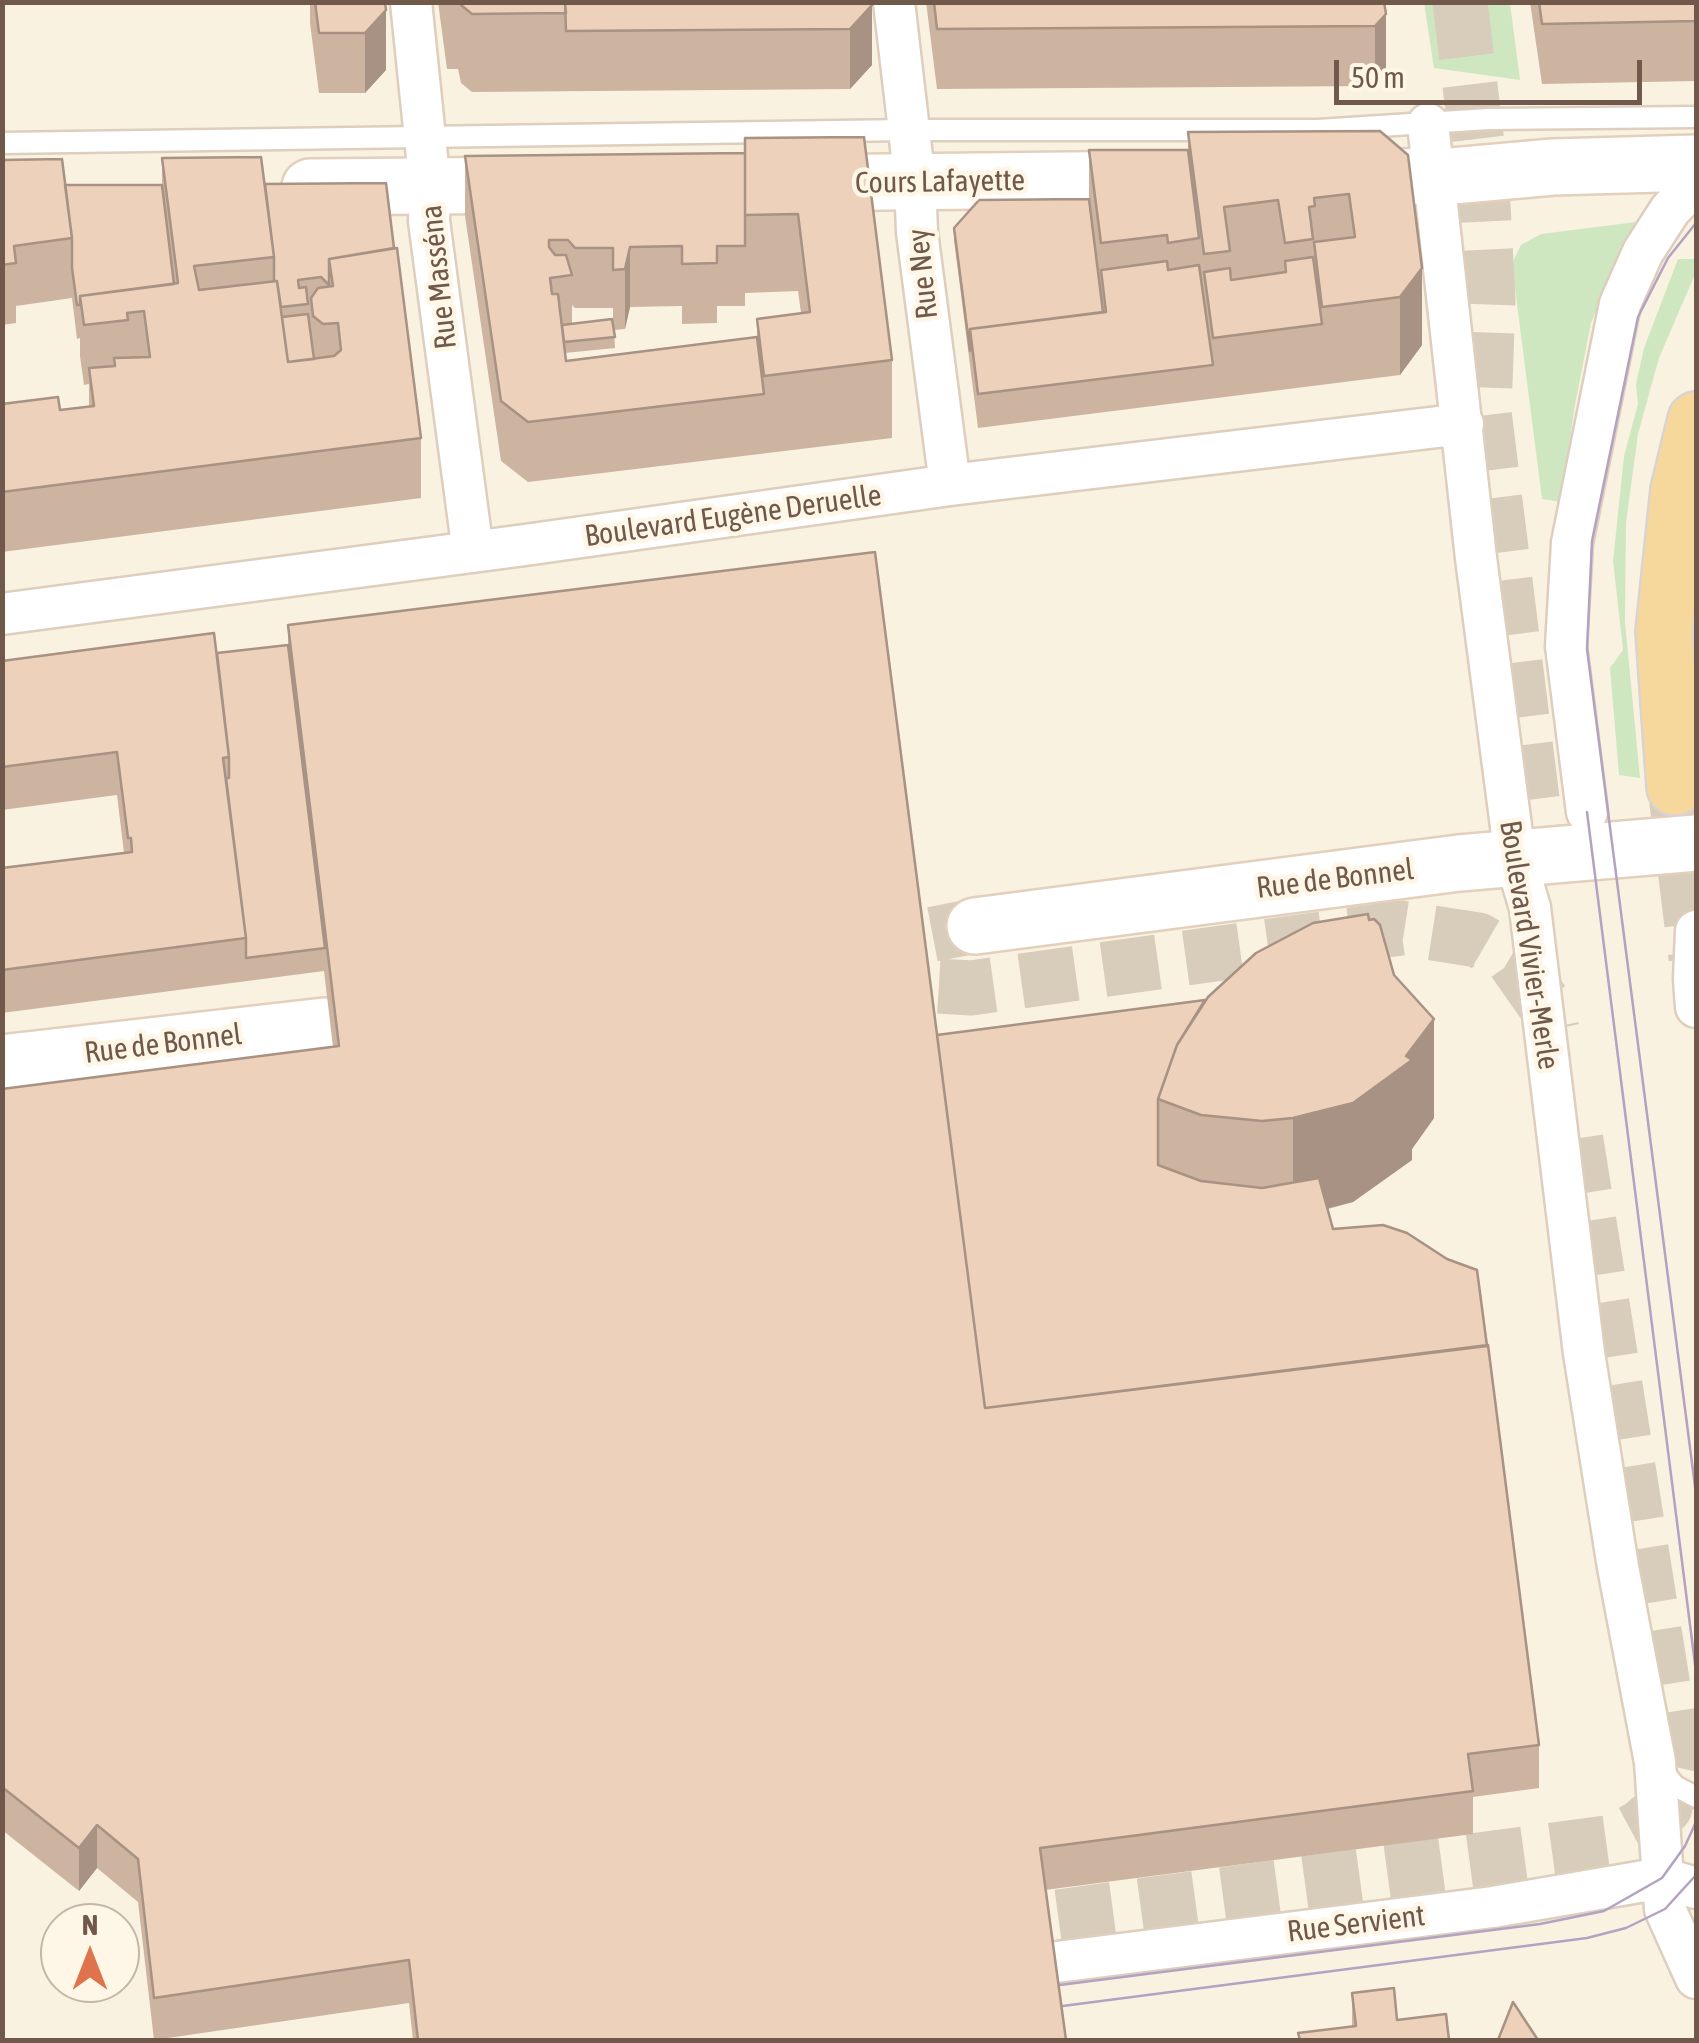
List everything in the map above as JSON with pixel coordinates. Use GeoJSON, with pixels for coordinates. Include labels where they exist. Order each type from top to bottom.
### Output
{"type":"FeatureCollection","features":[{"type":"Feature","properties":{"kind":"main road","name":"Cours Lafayette"},"geometry":{"type":"LineString","coordinates":[[752,184],[912,156],[1430,150],[1492,174],[1552,167],[1696,163]]}},
{"type":"Feature","properties":{"kind":"main road"},"geometry":{"type":"LineString","coordinates":[[2,189],[428,162],[596,184]]}},
{"type":"Feature","properties":{"kind":"main road"},"geometry":{"type":"LineString","coordinates":[[1675,786],[1664,632],[1679,490],[1696,420]]}},
{"type":"Feature","properties":{"kind":"main road","name":"Rue de Bonnel"},"geometry":{"type":"LineString","coordinates":[[975,926],[1529,855],[1696,842]]}},
{"type":"Feature","properties":{"kind":"main road","name":"Rue de Bonnel"},"geometry":{"type":"LineString","coordinates":[[2,1063],[324,1026]]}},
{"type":"Feature","properties":{"kind":"street","name":"Rue Masséna"},"geometry":{"type":"LineString","coordinates":[[410,2],[428,162],[429,222],[473,552]]}},
{"type":"Feature","properties":{"kind":"street","name":"Rue Ney"},"geometry":{"type":"LineString","coordinates":[[894,2],[917,232],[950,485]]}},
{"type":"Feature","properties":{"kind":"street","name":"Boulevard Vivier-Merle"},"geometry":{"type":"LineString","coordinates":[[1430,150],[1464,424],[1476,558],[1529,855],[1530,908],[1584,1353],[1618,1568],[1680,1883],[1665,1908],[1696,1978]]}},
{"type":"Feature","properties":{"kind":"street"},"geometry":{"type":"LineString","coordinates":[[1587,812],[1566,646],[1572,543],[1620,304],[1643,252],[1670,210],[1696,183]]}},
{"type":"Feature","properties":{"kind":"street","name":"Boulevard Eugène Deruelle"},"geometry":{"type":"LineString","coordinates":[[2,614],[950,485],[1464,424]]}},
{"type":"Feature","properties":{"kind":"street"},"geometry":{"type":"LineString","coordinates":[[1696,932],[1696,1007]]}},
{"type":"Feature","properties":{"kind":"street","name":"Rue Servient"},"geometry":{"type":"LineString","coordinates":[[1049,1964],[1680,1883]]}},
{"type":"Feature","properties":{"kind":"lane"},"geometry":{"type":"LineString","coordinates":[[1430,150],[1488,119],[1696,117]]}},
{"type":"Feature","properties":{"kind":"lane"},"geometry":{"type":"LineString","coordinates":[[2,143],[428,162],[912,156]]}},
{"type":"Feature","properties":{"kind":"lane"},"geometry":{"type":"LineString","coordinates":[[1529,855],[1573,830],[1587,812]]}},
{"type":"Feature","properties":{"kind":"lane"},"geometry":{"type":"LineString","coordinates":[[1655,1762],[1675,1786],[1696,1797]]}},
{"type":"Feature","properties":{"kind":"green space"},"geometry":{"type":"Polygon","coordinates":[[[1424,3],[1510,3],[1520,80],[1434,68],[1424,3]]]}},
{"type":"Feature","properties":{"kind":"green space"},"geometry":{"type":"Polygon","coordinates":[[[1644,221],[1610,278],[1591,323],[1561,502],[1542,499],[1512,265],[1521,245],[1541,234],[1644,221]]]}},
{"type":"Feature","properties":{"kind":"green space"},"geometry":{"type":"Polygon","coordinates":[[[1678,259],[1696,259],[1696,272],[1659,358],[1638,434],[1626,523],[1625,622],[1640,778],[1619,775],[1610,668],[1623,650],[1613,561],[1624,456],[1638,404],[1636,384],[1644,348],[1678,259]]]}},
{"type":"Feature","properties":{"kind":"building"},"geometry":{"type":"Polygon","coordinates":[[[315,2],[385,2],[386,10],[365,33],[319,33],[315,2]]]}},
{"type":"Feature","properties":{"kind":"building"},"geometry":{"type":"Polygon","coordinates":[[[460,2],[565,2],[566,13],[472,14],[460,2]]]}},
{"type":"Feature","properties":{"kind":"building"},"geometry":{"type":"Polygon","coordinates":[[[565,2],[872,5],[850,29],[566,31],[565,2]]]}},
{"type":"Feature","properties":{"kind":"building"},"geometry":{"type":"Polygon","coordinates":[[[934,2],[1384,2],[1386,14],[1375,26],[937,29],[934,2]]]}},
{"type":"Feature","properties":{"kind":"building"},"geometry":{"type":"Polygon","coordinates":[[[1539,2],[1696,2],[1696,21],[1542,24],[1539,2]]]}},
{"type":"Feature","properties":{"kind":"building"},"geometry":{"type":"Polygon","coordinates":[[[1380,131],[1408,155],[1422,268],[1400,297],[1322,307],[1314,242],[1355,237],[1349,194],[1314,198],[1315,206],[1309,207],[1313,239],[1285,243],[1278,200],[1224,207],[1230,251],[1204,254],[1188,132],[1380,131]]]}},
{"type":"Feature","properties":{"kind":"building"},"geometry":{"type":"Polygon","coordinates":[[[864,137],[892,360],[764,376],[757,319],[810,312],[798,214],[745,215],[745,138],[864,137]]]}},
{"type":"Feature","properties":{"kind":"building"},"geometry":{"type":"Polygon","coordinates":[[[1089,150],[1188,150],[1199,238],[1168,243],[1167,235],[1101,243],[1089,150]]]}},
{"type":"Feature","properties":{"kind":"building"},"geometry":{"type":"Polygon","coordinates":[[[745,153],[745,246],[717,246],[717,263],[682,264],[682,246],[630,247],[625,269],[613,270],[613,248],[575,248],[568,240],[549,240],[555,255],[566,255],[572,275],[550,278],[552,294],[558,294],[566,361],[757,337],[764,394],[528,422],[501,401],[465,156],[745,153]]]}},
{"type":"Feature","properties":{"kind":"building"},"geometry":{"type":"Polygon","coordinates":[[[261,157],[274,257],[194,266],[199,290],[277,281],[288,362],[334,356],[341,350],[338,323],[323,324],[313,316],[311,298],[318,288],[333,286],[329,259],[397,248],[421,438],[2,492],[2,404],[58,397],[60,410],[94,406],[89,368],[115,366],[114,358],[150,357],[144,311],[127,313],[128,320],[84,325],[80,296],[178,283],[162,158],[261,157]]]}},
{"type":"Feature","properties":{"kind":"building"},"geometry":{"type":"Polygon","coordinates":[[[62,159],[72,238],[14,246],[16,263],[2,265],[2,160],[62,159]]]}},
{"type":"Feature","properties":{"kind":"building"},"geometry":{"type":"Polygon","coordinates":[[[386,183],[394,248],[329,259],[329,285],[321,277],[298,280],[299,288],[306,287],[308,304],[281,307],[274,281],[265,184],[386,183]]]}},
{"type":"Feature","properties":{"kind":"building"},"geometry":{"type":"Polygon","coordinates":[[[65,185],[162,185],[174,284],[80,296],[77,305],[65,185]]]}},
{"type":"Feature","properties":{"kind":"building"},"geometry":{"type":"Polygon","coordinates":[[[1089,199],[1103,312],[970,329],[970,351],[954,228],[979,200],[1089,199]]]}},
{"type":"Feature","properties":{"kind":"building"},"geometry":{"type":"Polygon","coordinates":[[[1313,257],[1322,324],[1213,338],[1204,272],[1230,268],[1231,280],[1286,272],[1285,261],[1313,257]]]}},
{"type":"Feature","properties":{"kind":"building"},"geometry":{"type":"Polygon","coordinates":[[[1167,261],[1168,270],[1199,265],[1213,365],[978,394],[970,329],[1106,312],[1101,270],[1167,261]]]}},
{"type":"Feature","properties":{"kind":"building"},"geometry":{"type":"Polygon","coordinates":[[[308,314],[314,359],[288,362],[282,317],[308,314]]]}},
{"type":"Feature","properties":{"kind":"building"},"geometry":{"type":"Polygon","coordinates":[[[612,319],[615,337],[564,342],[562,325],[612,319]]]}},
{"type":"Feature","properties":{"kind":"building"},"geometry":{"type":"Polygon","coordinates":[[[875,552],[985,1408],[1488,1345],[1539,1745],[1468,1754],[1473,1791],[1040,1848],[1066,2040],[418,2040],[409,1960],[154,1998],[138,1859],[97,1825],[79,1848],[2,1787],[2,1089],[339,1046],[288,625],[875,552]]]}},
{"type":"Feature","properties":{"kind":"building"},"geometry":{"type":"Polygon","coordinates":[[[214,633],[229,757],[223,758],[246,938],[2,970],[2,868],[132,852],[117,752],[2,767],[2,661],[214,633]]]}},
{"type":"Feature","properties":{"kind":"building"},"geometry":{"type":"Polygon","coordinates":[[[288,645],[325,948],[246,958],[217,653],[288,645]]]}},
{"type":"Feature","properties":{"kind":"building"},"geometry":{"type":"Polygon","coordinates":[[[1368,914],[1369,920],[1380,925],[1394,975],[1434,1019],[1406,1056],[1412,1060],[1353,1103],[1293,1118],[1262,1121],[1201,1115],[1158,1099],[1177,1045],[1208,997],[1256,953],[1313,923],[1368,914]]]}},
{"type":"Feature","properties":{"kind":"building"},"geometry":{"type":"Polygon","coordinates":[[[1205,1000],[1177,1045],[1158,1099],[1158,1165],[1201,1181],[1262,1188],[1319,1178],[1333,1229],[1383,1225],[1407,1233],[1447,1259],[1477,1270],[1487,1346],[985,1408],[937,1035],[1205,1000]]]}},
{"type":"Feature","properties":{"kind":"building"},"geometry":{"type":"Polygon","coordinates":[[[1394,1988],[1397,2020],[1446,2014],[1449,2040],[1300,2040],[1298,2033],[1356,2026],[1352,1993],[1394,1988]]]}},
{"type":"Feature","properties":{"kind":"building"},"geometry":{"type":"Polygon","coordinates":[[[1513,2002],[1538,2040],[1498,2040],[1513,2002]]]}},
{"type":"Feature","properties":{"kind":"tunnel"},"geometry":{"type":"LineString","coordinates":[[1460,2],[1482,186],[1488,300],[1484,412],[1545,904]]}},
{"type":"Feature","properties":{"kind":"tunnel"},"geometry":{"type":"LineString","coordinates":[[1675,787],[1696,958]]}},
{"type":"Feature","properties":{"kind":"tunnel"},"geometry":{"type":"LineString","coordinates":[[851,950],[975,926]]}},
{"type":"Feature","properties":{"kind":"tunnel"},"geometry":{"type":"LineString","coordinates":[[856,981],[971,988],[1401,928],[1478,940],[1514,961],[1547,1008],[1552,1030]]}},
{"type":"Feature","properties":{"kind":"tunnel"},"geometry":{"type":"LineString","coordinates":[[976,1928],[1613,1842],[1641,1827],[1665,1807],[1675,1762],[1574,1128]]}},
{"type":"Feature","properties":{"kind":"tram line"},"geometry":{"type":"LineString","coordinates":[[1696,223],[1668,258],[1638,317],[1592,541],[1587,649],[1696,1494]]}},
{"type":"Feature","properties":{"kind":"tram line"},"geometry":{"type":"LineString","coordinates":[[1587,812],[1696,1672]]}},
{"type":"Feature","properties":{"kind":"tram line"},"geometry":{"type":"LineString","coordinates":[[1052,1986],[1540,1924],[1604,1911],[1662,1878],[1685,1846],[1696,1822]]}},
{"type":"Feature","properties":{"kind":"tram line"},"geometry":{"type":"LineString","coordinates":[[1055,2007],[1587,1938],[1626,1928],[1665,1909],[1696,1875]]}}]}
